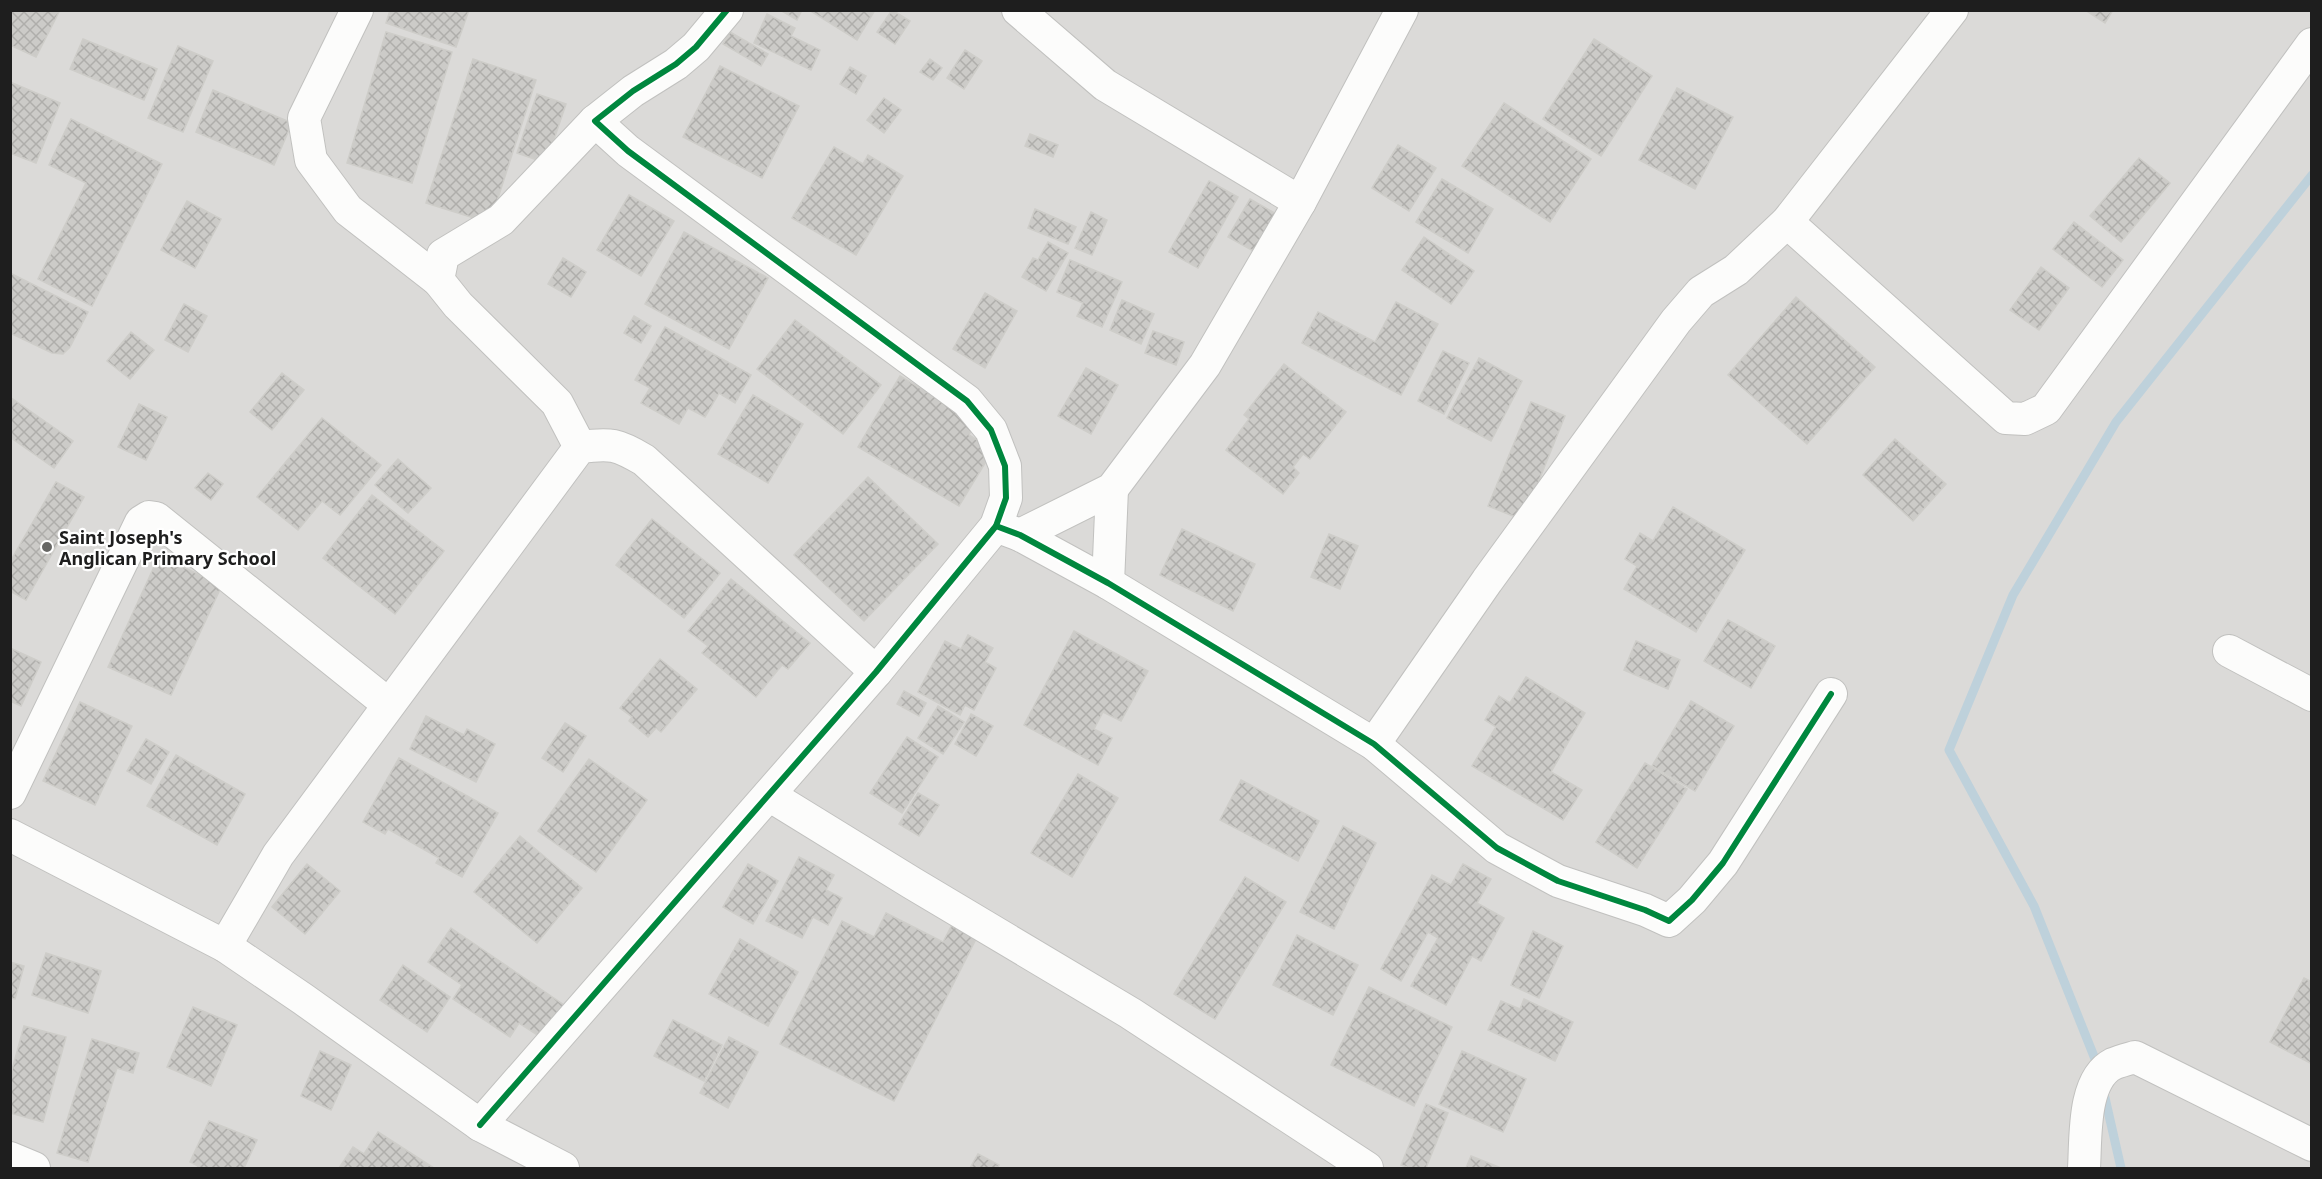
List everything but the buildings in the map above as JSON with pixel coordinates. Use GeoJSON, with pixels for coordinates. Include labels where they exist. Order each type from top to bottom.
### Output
{"type":"FeatureCollection","features":[{"type":"Feature","properties":{"kind":"street"},"geometry":{"type":"LineString","coordinates":[[357,10],[304,118],[311,160],[348,210],[438,280],[458,305],[557,403],[580,447]]}},
{"type":"Feature","properties":{"kind":"street"},"geometry":{"type":"LineString","coordinates":[[438,280],[443,255],[501,220],[595,121],[633,91],[676,64],[696,47],[727,10]]}},
{"type":"Feature","properties":{"kind":"street"},"geometry":{"type":"LineString","coordinates":[[1018,10],[1104,85],[1300,202]]}},
{"type":"Feature","properties":{"kind":"street"},"geometry":{"type":"LineString","coordinates":[[480,1125],[876,672],[1008,531],[1112,489],[1205,364],[1300,202],[1402,10]]}},
{"type":"Feature","properties":{"kind":"street"},"geometry":{"type":"LineString","coordinates":[[1374,744],[1487,581],[1676,321],[1701,292],[1736,270],[1787,222],[1952,10]]}},
{"type":"Feature","properties":{"kind":"street"},"geometry":{"type":"LineString","coordinates":[[1787,222],[2006,418],[2025,419],[2046,409],[2312,44]]}},
{"type":"Feature","properties":{"kind":"street"},"geometry":{"type":"LineString","coordinates":[[595,121],[628,151],[967,402],[991,429],[1005,466],[1008,531]]}},
{"type":"Feature","properties":{"kind":"street"},"geometry":{"type":"LineString","coordinates":[[225,946],[278,855],[580,447],[604,444],[620,446],[644,459],[876,672]]}},
{"type":"Feature","properties":{"kind":"street"},"geometry":{"type":"LineString","coordinates":[[1107,583],[1112,489]]}},
{"type":"Feature","properties":{"kind":"street"},"geometry":{"type":"LineString","coordinates":[[10,794],[141,522],[149,517],[156,518],[388,704]]}},
{"type":"Feature","properties":{"kind":"street"},"geometry":{"type":"LineString","coordinates":[[1008,531],[1107,583],[1374,744],[1497,848],[1558,881],[1645,910],[1670,921],[1692,900],[1723,863],[1831,694]]}},
{"type":"Feature","properties":{"kind":"street"},"geometry":{"type":"LineString","coordinates":[[2229,651],[2312,694]]}},
{"type":"Feature","properties":{"kind":"street"},"geometry":{"type":"LineString","coordinates":[[769,795],[1130,1013],[1367,1168]]}},
{"type":"Feature","properties":{"kind":"street"},"geometry":{"type":"LineString","coordinates":[[10,835],[225,946],[480,1125],[563,1168]]}},
{"type":"Feature","properties":{"kind":"street"},"geometry":{"type":"LineString","coordinates":[[2084,1168],[2090,1097],[2097,1080],[2111,1065],[2135,1057],[2312,1145]]}},
{"type":"Feature","properties":{"kind":"street"},"geometry":{"type":"LineString","coordinates":[[10,1158],[34,1168]]}},
{"type":"Feature","properties":{"kind":"shaded area"},"geometry":{"type":"Polygon","coordinates":[[[11,11],[2311,11],[2311,1168],[11,1168],[11,11]]]}},
{"type":"Feature","properties":{"kind":"waterway"},"geometry":{"type":"LineString","coordinates":[[2099,1069],[2034,906],[1949,750],[2013,595],[2116,422],[2312,175]]}},
{"type":"Feature","properties":{"kind":"waterway"},"geometry":{"type":"LineString","coordinates":[[2103,1089],[2121,1168]]}},
{"type":"Feature","properties":{"kind":"cycle path"},"geometry":{"type":"LineString","coordinates":[[480,1125],[876,672],[996,526],[1006,498],[1005,466],[991,430],[967,401],[628,151],[595,121],[633,91],[676,64],[696,47],[727,10]]}},
{"type":"Feature","properties":{"kind":"cycle path"},"geometry":{"type":"LineString","coordinates":[[996,526],[1020,535],[1108,583],[1374,744],[1497,848],[1558,881],[1645,910],[1669,921],[1692,900],[1723,863],[1831,694]]}},
{"type":"Feature","properties":{"kind":"place","name":"Saint Joseph's Anglican Primary School"},"geometry":{"type":"Point","coordinates":[47,547]}}]}
